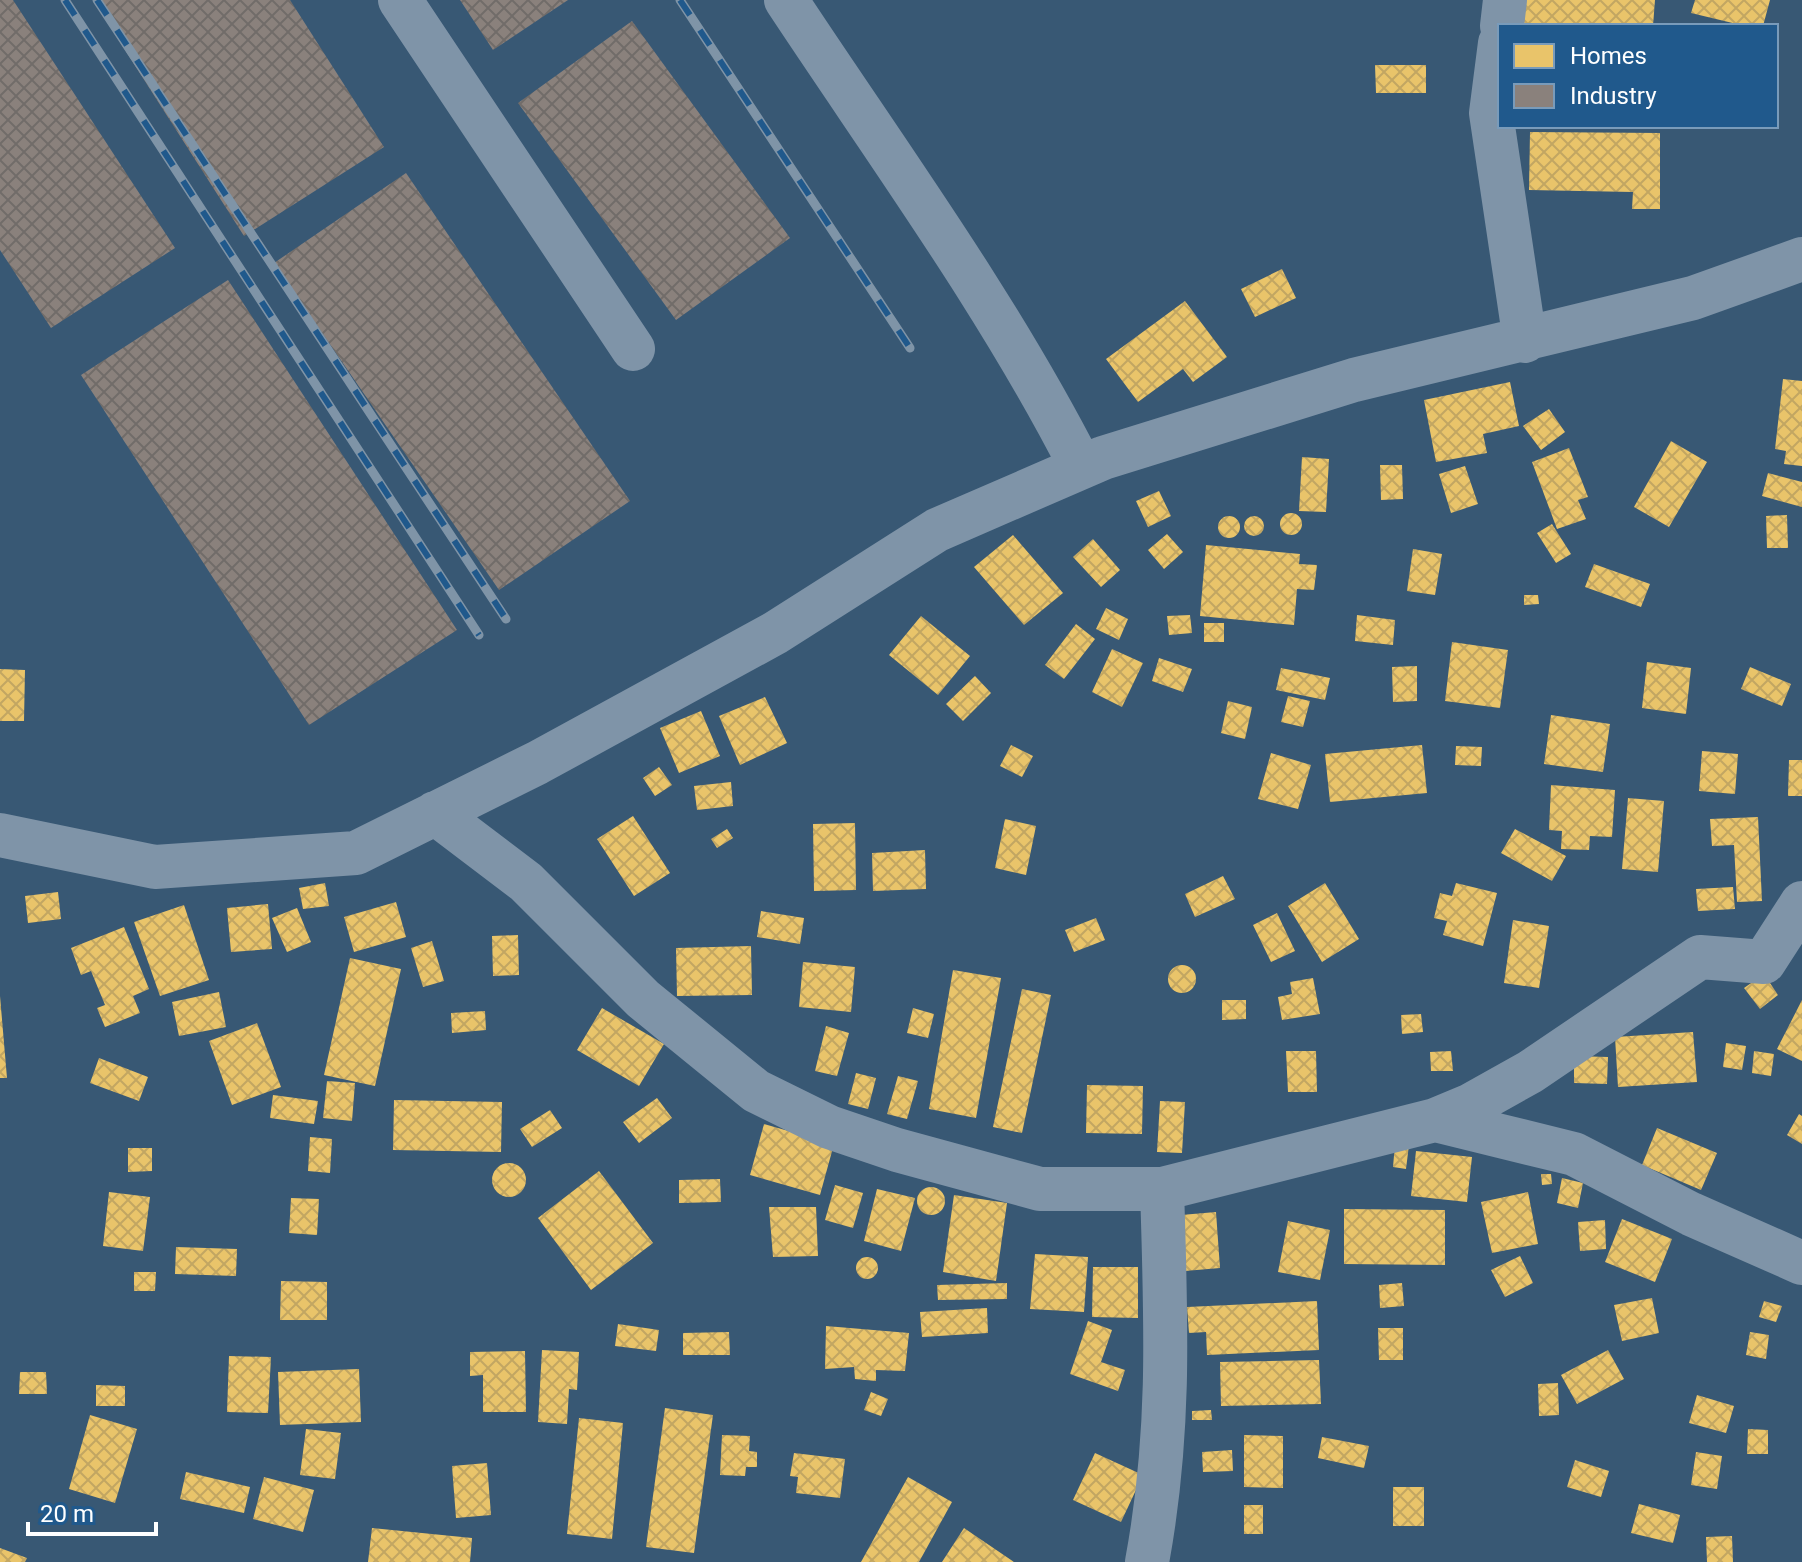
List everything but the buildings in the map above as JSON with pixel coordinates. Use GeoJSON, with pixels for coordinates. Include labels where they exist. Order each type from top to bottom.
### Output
{"type":"FeatureCollection","features":[{"type":"Feature","properties":{"kind":"street"},"geometry":{"type":"LineString","coordinates":[[400,0],[633,349]]}},
{"type":"Feature","properties":{"kind":"street"},"geometry":{"type":"LineString","coordinates":[[786,0],[986,304],[1051,408],[1081,467]]}},
{"type":"Feature","properties":{"kind":"street"},"geometry":{"type":"LineString","coordinates":[[1502,24],[1505,0]]}},
{"type":"Feature","properties":{"kind":"street"},"geometry":{"type":"LineString","coordinates":[[1498,59],[1491,113],[1525,341]]}},
{"type":"Feature","properties":{"kind":"street"},"geometry":{"type":"LineString","coordinates":[[0,835],[155,867],[356,853],[537,763],[775,633],[937,530],[1081,467],[1354,380],[1693,298],[1802,259]]}},
{"type":"Feature","properties":{"kind":"street"},"geometry":{"type":"LineString","coordinates":[[435,813],[526,882],[643,999],[756,1091],[829,1127],[897,1150],[1040,1189],[1162,1189],[1435,1120],[1471,1105],[1530,1072],[1700,957],[1764,962],[1802,903]]}},
{"type":"Feature","properties":{"kind":"street"},"geometry":{"type":"LineString","coordinates":[[1435,1120],[1574,1154],[1691,1214],[1802,1263]]}},
{"type":"Feature","properties":{"kind":"street"},"geometry":{"type":"LineString","coordinates":[[1147,1562],[1161,1489],[1166,1424],[1162,1189]]}},
{"type":"Feature","properties":{"kind":"railway"},"geometry":{"type":"LineString","coordinates":[[65,0],[479,635]]}},
{"type":"Feature","properties":{"kind":"railway"},"geometry":{"type":"LineString","coordinates":[[97,0],[506,619]]}},
{"type":"Feature","properties":{"kind":"railway"},"geometry":{"type":"LineString","coordinates":[[680,0],[910,348]]}}]}
